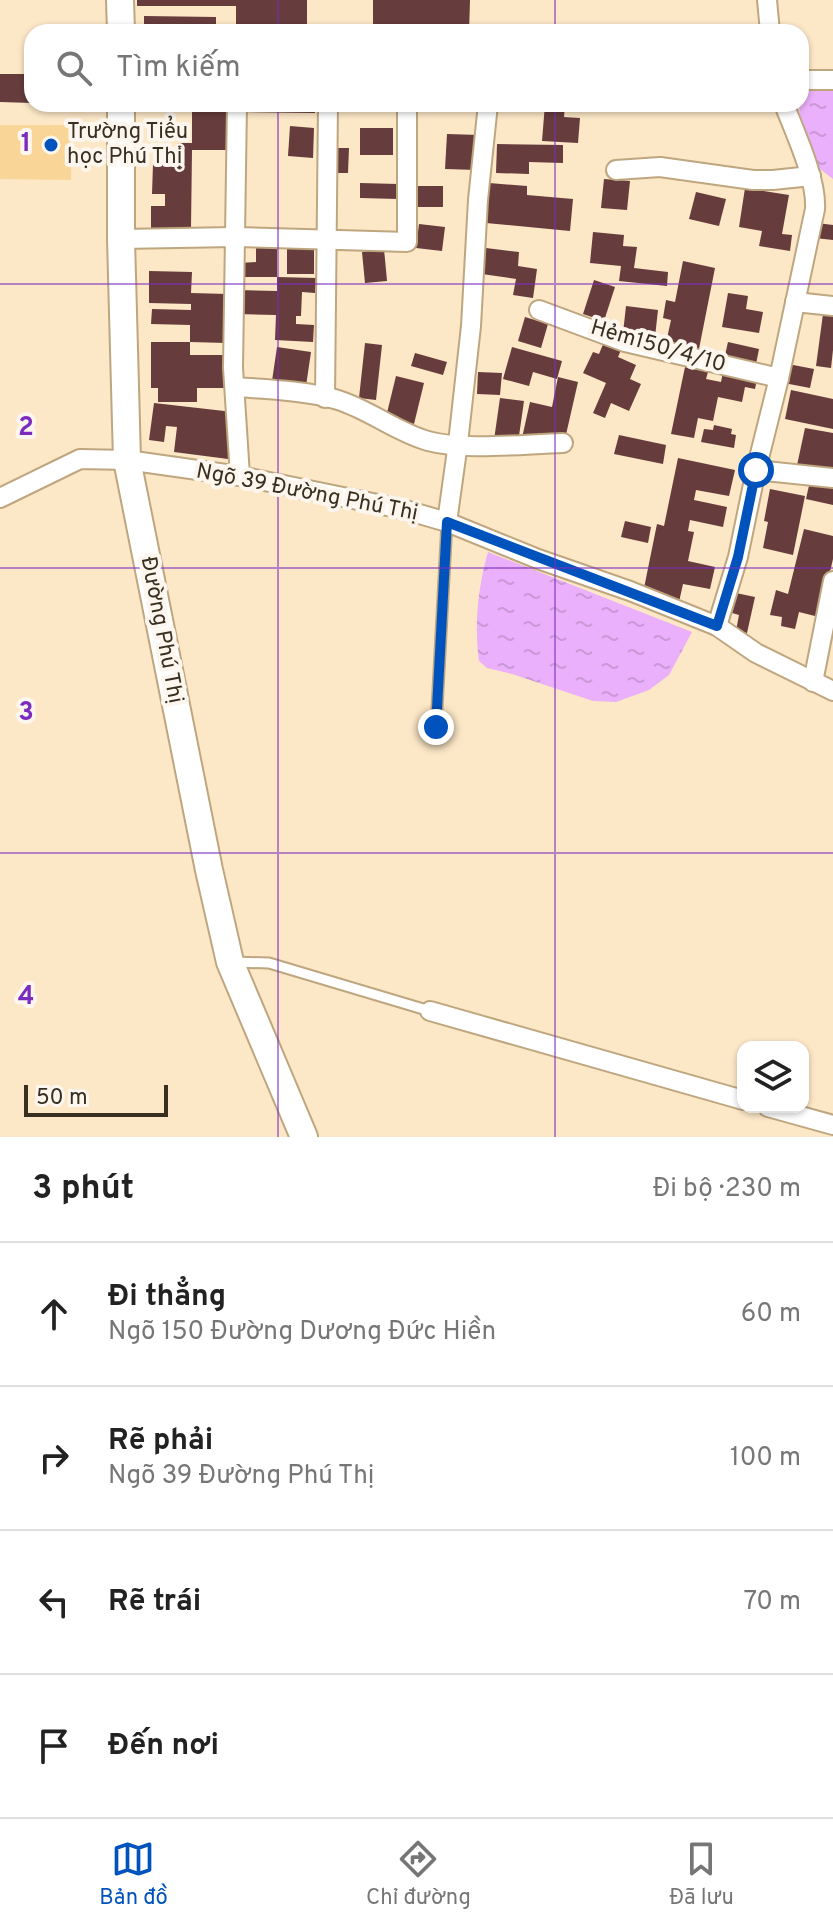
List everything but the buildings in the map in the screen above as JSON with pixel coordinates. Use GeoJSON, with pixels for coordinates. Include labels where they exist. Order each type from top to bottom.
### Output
{"type":"FeatureCollection","features":[{"type":"Feature","properties":{"kind":"street"},"geometry":{"type":"LineString","coordinates":[[120,0],[121,24]]}},
{"type":"Feature","properties":{"kind":"street"},"geometry":{"type":"LineString","coordinates":[[767,0],[769,24]]}},
{"type":"Feature","properties":{"kind":"street"},"geometry":{"type":"LineString","coordinates":[[809,80],[833,80]]}},
{"type":"Feature","properties":{"kind":"street","name":"Đường Phú Thị"},"geometry":{"type":"LineString","coordinates":[[121,112],[127,460],[230,962],[304,1137]]}},
{"type":"Feature","properties":{"kind":"street"},"geometry":{"type":"LineString","coordinates":[[237,112],[235,387],[240,476]]}},
{"type":"Feature","properties":{"kind":"street"},"geometry":{"type":"LineString","coordinates":[[325,398],[328,112]]}},
{"type":"Feature","properties":{"kind":"street"},"geometry":{"type":"LineString","coordinates":[[121,239],[235,237],[407,242],[407,112]]}},
{"type":"Feature","properties":{"kind":"street"},"geometry":{"type":"LineString","coordinates":[[447,522],[471,326],[478,200],[487,112]]}},
{"type":"Feature","properties":{"kind":"street"},"geometry":{"type":"LineString","coordinates":[[717,626],[738,557],[795,302],[824,196],[811,176],[787,112]]}},
{"type":"Feature","properties":{"kind":"street"},"geometry":{"type":"LineString","coordinates":[[616,170],[660,167],[753,180],[811,176]]}},
{"type":"Feature","properties":{"kind":"street"},"geometry":{"type":"LineString","coordinates":[[795,302],[833,306]]}},
{"type":"Feature","properties":{"kind":"street","name":"Hẻm150/4/10"},"geometry":{"type":"LineString","coordinates":[[539,310],[625,342],[779,378]]}},
{"type":"Feature","properties":{"kind":"street"},"geometry":{"type":"LineString","coordinates":[[235,387],[294,392],[338,400],[403,432],[457,446],[563,443]]}},
{"type":"Feature","properties":{"kind":"street","name":"Ngõ 39 Đường Phú Thị"},"geometry":{"type":"LineString","coordinates":[[0,498],[80,459],[127,460],[240,476],[402,509],[447,522],[717,626],[756,653],[833,691]]}},
{"type":"Feature","properties":{"kind":"street"},"geometry":{"type":"LineString","coordinates":[[756,470],[833,478]]}},
{"type":"Feature","properties":{"kind":"street"},"geometry":{"type":"LineString","coordinates":[[813,682],[833,581]]}},
{"type":"Feature","properties":{"kind":"street"},"geometry":{"type":"LineString","coordinates":[[430,1011],[737,1098]]}},
{"type":"Feature","properties":{"kind":"street"},"geometry":{"type":"LineString","coordinates":[[790,1113],[833,1125]]}},
{"type":"Feature","properties":{"kind":"lane"},"geometry":{"type":"LineString","coordinates":[[436,727],[447,522]]}},
{"type":"Feature","properties":{"kind":"lane"},"geometry":{"type":"LineString","coordinates":[[230,962],[269,963],[430,1011]]}},
{"type":"Feature","properties":{"kind":"shaded area"},"geometry":{"type":"Polygon","coordinates":[[[0,125],[72,125],[71,180],[0,179],[0,125]]]}},
{"type":"Feature","properties":{"kind":"water"},"geometry":{"type":"Polygon","coordinates":[[[809,86],[833,86],[833,179],[820,169],[802,145],[800,112],[809,112],[809,86]]]}},
{"type":"Feature","properties":{"kind":"water"},"geometry":{"type":"Polygon","coordinates":[[[488,552],[692,632],[669,675],[649,690],[616,702],[593,701],[487,668],[479,661],[477,619],[479,592],[488,552]]]}},
{"type":"Feature","properties":{"kind":"place","name":"Trường Tiểu học Phú Thị"},"geometry":{"type":"Point","coordinates":[51,145]}},
{"type":"Feature","properties":{"kind":"route"},"geometry":{"type":"LineString","coordinates":[[436,727],[447,522],[717,626],[738,557],[756,470]]}}]}
